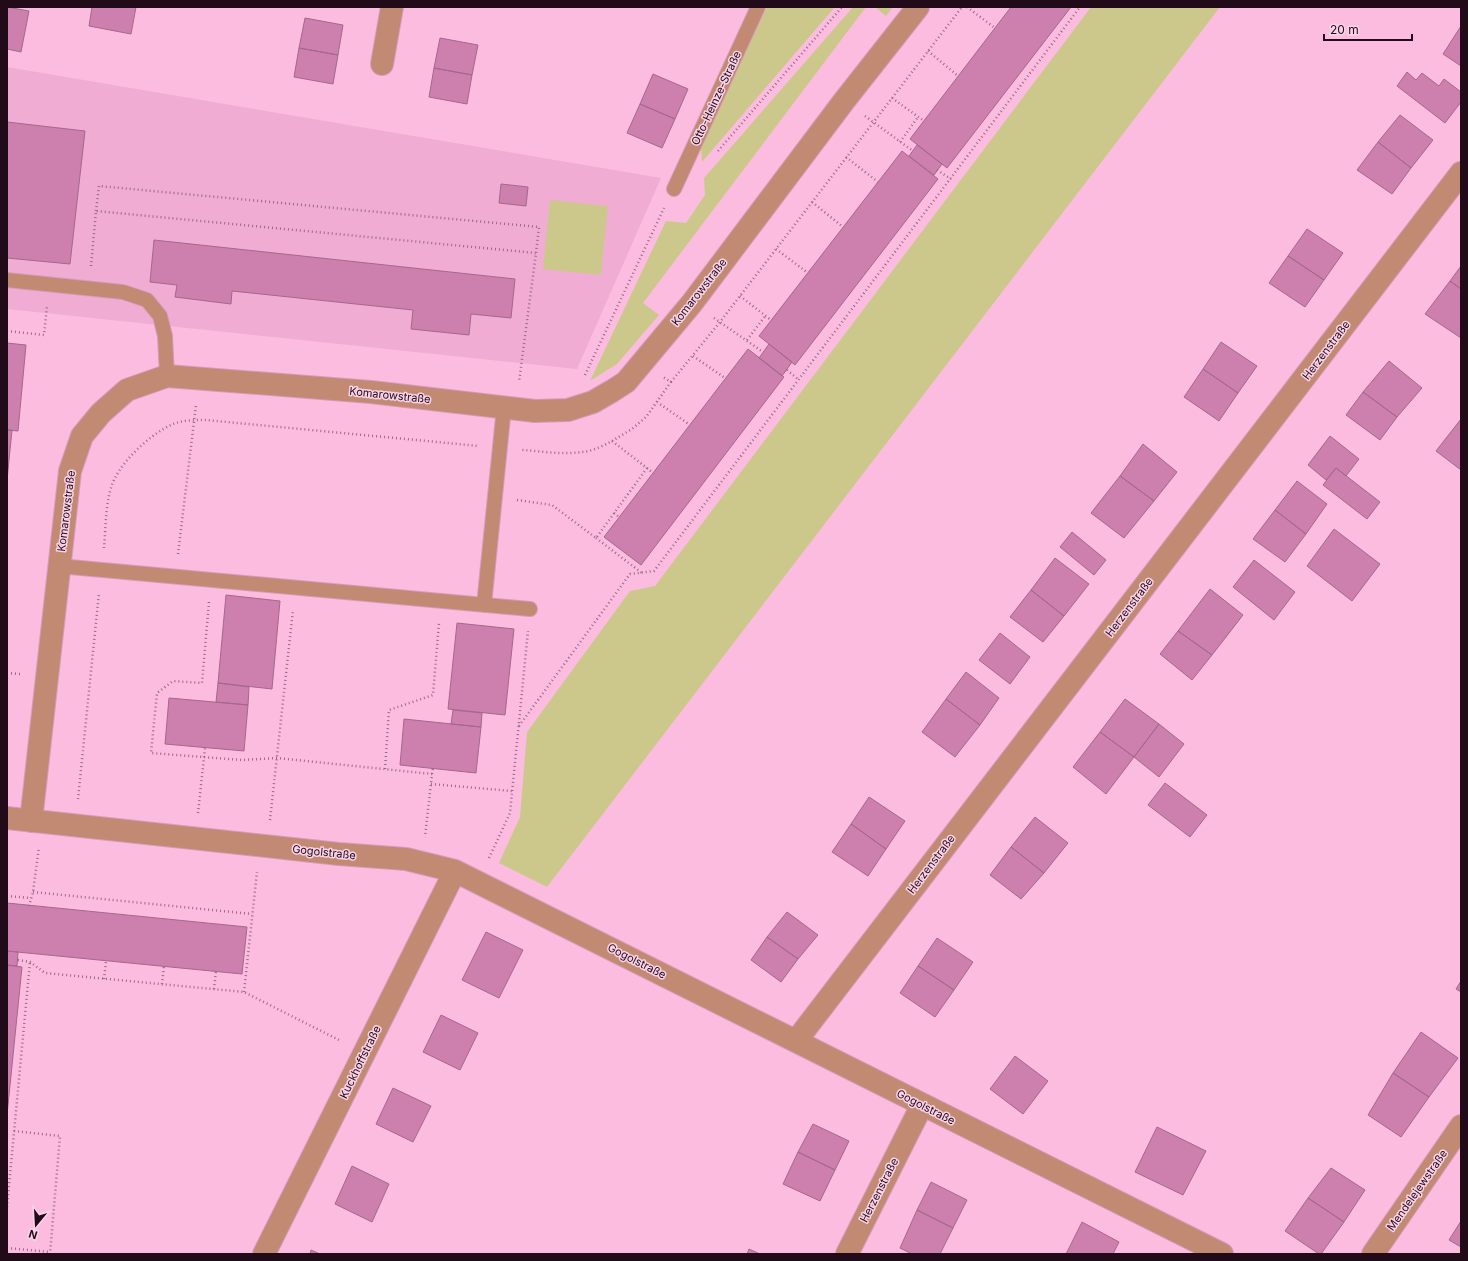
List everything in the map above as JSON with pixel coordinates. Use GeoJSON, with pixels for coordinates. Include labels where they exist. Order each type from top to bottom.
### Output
{"type":"FeatureCollection","features":[{"type":"Feature","properties":{"kind":"street"},"geometry":{"type":"LineString","coordinates":[[382,64],[392,7]]}},
{"type":"Feature","properties":{"kind":"street","name":"Komarowstraße"},"geometry":{"type":"LineString","coordinates":[[37,821],[59,566],[70,471],[82,436],[101,413],[127,390],[167,376],[370,392],[536,411],[568,410],[593,402],[626,382],[642,364],[692,303],[844,101],[918,7]]}},
{"type":"Feature","properties":{"kind":"street","name":"Herzenstraße"},"geometry":{"type":"LineString","coordinates":[[796,1041],[1461,173]]}},
{"type":"Feature","properties":{"kind":"street","name":"Gogolstraße"},"geometry":{"type":"LineString","coordinates":[[7,818],[339,854],[406,859],[455,871],[1222,1254]]}},
{"type":"Feature","properties":{"kind":"street","name":"Kuckhoffstraße"},"geometry":{"type":"LineString","coordinates":[[264,1254],[455,871]]}},
{"type":"Feature","properties":{"kind":"street","name":"Herzenstraße"},"geometry":{"type":"LineString","coordinates":[[847,1254],[922,1105]]}},
{"type":"Feature","properties":{"kind":"street","name":"Mendelejewstraße"},"geometry":{"type":"LineString","coordinates":[[1373,1254],[1461,1126]]}},
{"type":"Feature","properties":{"kind":"lane","name":"Otto-Heinze-Straße"},"geometry":{"type":"LineString","coordinates":[[674,189],[758,7]]}},
{"type":"Feature","properties":{"kind":"lane"},"geometry":{"type":"LineString","coordinates":[[7,280],[122,292],[147,300],[160,316],[165,336],[167,376]]}},
{"type":"Feature","properties":{"kind":"lane"},"geometry":{"type":"LineString","coordinates":[[484,605],[500,448],[510,408]]}},
{"type":"Feature","properties":{"kind":"lane"},"geometry":{"type":"LineString","coordinates":[[59,566],[530,609]]}},
{"type":"Feature","properties":{"kind":"path"},"geometry":{"type":"LineString","coordinates":[[717,152],[842,7]]}},
{"type":"Feature","properties":{"kind":"path"},"geometry":{"type":"LineString","coordinates":[[75,826],[109,496],[115,478],[126,462],[144,444],[158,432],[173,424],[187,420],[214,421],[564,453],[583,452],[600,447],[612,441],[632,429],[646,417],[671,382],[720,322],[962,7]]}},
{"type":"Feature","properties":{"kind":"path"},"geometry":{"type":"LineString","coordinates":[[967,7],[995,28]]}},
{"type":"Feature","properties":{"kind":"path"},"geometry":{"type":"LineString","coordinates":[[519,726],[630,574],[654,571],[800,380],[1080,7]]}},
{"type":"Feature","properties":{"kind":"path"},"geometry":{"type":"LineString","coordinates":[[928,51],[958,76]]}},
{"type":"Feature","properties":{"kind":"path"},"geometry":{"type":"LineString","coordinates":[[892,98],[924,121]]}},
{"type":"Feature","properties":{"kind":"path"},"geometry":{"type":"LineString","coordinates":[[900,142],[918,116]]}},
{"type":"Feature","properties":{"kind":"path"},"geometry":{"type":"LineString","coordinates":[[873,122],[913,152]]}},
{"type":"Feature","properties":{"kind":"path"},"geometry":{"type":"LineString","coordinates":[[846,157],[878,182]]}},
{"type":"Feature","properties":{"kind":"path"},"geometry":{"type":"LineString","coordinates":[[937,170],[951,179]]}},
{"type":"Feature","properties":{"kind":"path"},"geometry":{"type":"LineString","coordinates":[[89,288],[99,186],[539,227],[510,408]]}},
{"type":"Feature","properties":{"kind":"path"},"geometry":{"type":"LineString","coordinates":[[568,410],[674,189]]}},
{"type":"Feature","properties":{"kind":"path"},"geometry":{"type":"LineString","coordinates":[[812,202],[843,227]]}},
{"type":"Feature","properties":{"kind":"path"},"geometry":{"type":"LineString","coordinates":[[96,211],[536,253]]}},
{"type":"Feature","properties":{"kind":"path"},"geometry":{"type":"LineString","coordinates":[[776,249],[808,273]]}},
{"type":"Feature","properties":{"kind":"path"},"geometry":{"type":"LineString","coordinates":[[7,331],[44,335],[49,284]]}},
{"type":"Feature","properties":{"kind":"path"},"geometry":{"type":"LineString","coordinates":[[740,296],[771,320]]}},
{"type":"Feature","properties":{"kind":"path"},"geometry":{"type":"LineString","coordinates":[[747,340],[766,315]]}},
{"type":"Feature","properties":{"kind":"path"},"geometry":{"type":"LineString","coordinates":[[720,322],[763,352]]}},
{"type":"Feature","properties":{"kind":"path"},"geometry":{"type":"LineString","coordinates":[[693,356],[725,378]]}},
{"type":"Feature","properties":{"kind":"path"},"geometry":{"type":"LineString","coordinates":[[642,364],[671,382]]}},
{"type":"Feature","properties":{"kind":"path"},"geometry":{"type":"LineString","coordinates":[[787,370],[800,380]]}},
{"type":"Feature","properties":{"kind":"path"},"geometry":{"type":"LineString","coordinates":[[175,577],[199,378]]}},
{"type":"Feature","properties":{"kind":"path"},"geometry":{"type":"LineString","coordinates":[[656,402],[690,425]]}},
{"type":"Feature","properties":{"kind":"path"},"geometry":{"type":"LineString","coordinates":[[612,441],[653,473]]}},
{"type":"Feature","properties":{"kind":"path"},"geometry":{"type":"LineString","coordinates":[[596,538],[647,468]]}},
{"type":"Feature","properties":{"kind":"path"},"geometry":{"type":"LineString","coordinates":[[494,497],[552,504],[642,573]]}},
{"type":"Feature","properties":{"kind":"path"},"geometry":{"type":"LineString","coordinates":[[614,513],[619,517]]}},
{"type":"Feature","properties":{"kind":"path"},"geometry":{"type":"LineString","coordinates":[[211,580],[202,683],[173,680],[157,693],[151,752],[242,760],[277,758],[432,774]]}},
{"type":"Feature","properties":{"kind":"path"},"geometry":{"type":"LineString","coordinates":[[244,992],[252,914],[277,758],[296,588]]}},
{"type":"Feature","properties":{"kind":"path"},"geometry":{"type":"LineString","coordinates":[[385,770],[389,710],[433,694],[441,601]]}},
{"type":"Feature","properties":{"kind":"path"},"geometry":{"type":"LineString","coordinates":[[478,882],[510,813],[530,609]]}},
{"type":"Feature","properties":{"kind":"path"},"geometry":{"type":"LineString","coordinates":[[196,838],[204,748]]}},
{"type":"Feature","properties":{"kind":"path"},"geometry":{"type":"LineString","coordinates":[[422,863],[433,768]]}},
{"type":"Feature","properties":{"kind":"path"},"geometry":{"type":"LineString","coordinates":[[431,784],[512,791]]}},
{"type":"Feature","properties":{"kind":"path"},"geometry":{"type":"LineString","coordinates":[[29,906],[33,892],[37,821]]}},
{"type":"Feature","properties":{"kind":"path"},"geometry":{"type":"LineString","coordinates":[[33,892],[252,914]]}},
{"type":"Feature","properties":{"kind":"path"},"geometry":{"type":"LineString","coordinates":[[7,896],[31,898]]}},
{"type":"Feature","properties":{"kind":"path"},"geometry":{"type":"LineString","coordinates":[[18,960],[30,962],[45,973],[244,992],[364,1053]]}},
{"type":"Feature","properties":{"kind":"path"},"geometry":{"type":"LineString","coordinates":[[104,978],[106,960]]}},
{"type":"Feature","properties":{"kind":"path"},"geometry":{"type":"LineString","coordinates":[[7,1207],[30,962]]}},
{"type":"Feature","properties":{"kind":"path"},"geometry":{"type":"LineString","coordinates":[[162,984],[164,966]]}},
{"type":"Feature","properties":{"kind":"path"},"geometry":{"type":"LineString","coordinates":[[214,989],[216,971]]}},
{"type":"Feature","properties":{"kind":"path"},"geometry":{"type":"LineString","coordinates":[[7,1248],[50,1253],[60,1136],[14,1131]]}},
{"type":"Feature","properties":{"kind":"shaded area"},"geometry":{"type":"Polygon","coordinates":[[[767,7],[835,7],[702,162],[701,145],[767,7]]]}},
{"type":"Feature","properties":{"kind":"shaded area"},"geometry":{"type":"Polygon","coordinates":[[[853,7],[866,7],[643,303],[659,315],[617,364],[590,381],[666,221],[686,223],[705,195],[704,178],[853,7]]]}},
{"type":"Feature","properties":{"kind":"shaded area"},"geometry":{"type":"Polygon","coordinates":[[[875,7],[893,7],[886,16],[875,7]]]}},
{"type":"Feature","properties":{"kind":"shaded area"},"geometry":{"type":"Polygon","coordinates":[[[1091,7],[1220,7],[547,887],[499,863],[520,817],[527,732],[630,591],[655,586],[1091,7]]]}},
{"type":"Feature","properties":{"kind":"shaded area"},"geometry":{"type":"Polygon","coordinates":[[[7,67],[661,178],[577,369],[7,309],[7,67]]]}},
{"type":"Feature","properties":{"kind":"shaded area"},"geometry":{"type":"Polygon","coordinates":[[[550,200],[608,206],[601,275],[543,269],[550,200]]]}},
{"type":"Feature","properties":{"kind":"building"},"geometry":{"type":"Polygon","coordinates":[[[7,7],[29,11],[21,52],[7,49],[7,7]]]}},
{"type":"Feature","properties":{"kind":"building"},"geometry":{"type":"Polygon","coordinates":[[[92,7],[136,7],[131,34],[89,26],[92,7]]]}},
{"type":"Feature","properties":{"kind":"building"},"geometry":{"type":"Polygon","coordinates":[[[1011,7],[1071,7],[947,168],[910,139],[1011,7]]]}},
{"type":"Feature","properties":{"kind":"building"},"geometry":{"type":"Polygon","coordinates":[[[305,18],[343,25],[338,55],[299,48],[305,18]]]}},
{"type":"Feature","properties":{"kind":"building"},"geometry":{"type":"Polygon","coordinates":[[[1461,26],[1461,66],[1443,54],[1461,26]]]}},
{"type":"Feature","properties":{"kind":"building"},"geometry":{"type":"Polygon","coordinates":[[[440,38],[478,45],[472,75],[434,68],[440,38]]]}},
{"type":"Feature","properties":{"kind":"building"},"geometry":{"type":"Polygon","coordinates":[[[299,48],[338,55],[333,84],[294,77],[299,48]]]}},
{"type":"Feature","properties":{"kind":"building"},"geometry":{"type":"Polygon","coordinates":[[[434,68],[472,75],[467,104],[429,97],[434,68]]]}},
{"type":"Feature","properties":{"kind":"building"},"geometry":{"type":"Polygon","coordinates":[[[1407,72],[1416,80],[1422,73],[1439,86],[1444,79],[1461,92],[1461,102],[1445,123],[1397,86],[1407,72]]]}},
{"type":"Feature","properties":{"kind":"building"},"geometry":{"type":"Polygon","coordinates":[[[653,74],[688,89],[675,119],[640,104],[653,74]]]}},
{"type":"Feature","properties":{"kind":"building"},"geometry":{"type":"Polygon","coordinates":[[[640,104],[675,119],[662,148],[627,133],[640,104]]]}},
{"type":"Feature","properties":{"kind":"building"},"geometry":{"type":"Polygon","coordinates":[[[1400,115],[1433,140],[1411,168],[1378,142],[1400,115]]]}},
{"type":"Feature","properties":{"kind":"building"},"geometry":{"type":"Polygon","coordinates":[[[7,122],[85,131],[70,264],[7,258],[7,122]]]}},
{"type":"Feature","properties":{"kind":"building"},"geometry":{"type":"Polygon","coordinates":[[[1378,142],[1411,168],[1392,194],[1357,170],[1378,142]]]}},
{"type":"Feature","properties":{"kind":"building"},"geometry":{"type":"Polygon","coordinates":[[[917,145],[942,164],[934,175],[909,156],[917,145]]]}},
{"type":"Feature","properties":{"kind":"building"},"geometry":{"type":"Polygon","coordinates":[[[902,151],[938,179],[795,365],[759,336],[902,151]]]}},
{"type":"Feature","properties":{"kind":"building"},"geometry":{"type":"Polygon","coordinates":[[[501,184],[528,187],[526,206],[499,203],[501,184]]]}},
{"type":"Feature","properties":{"kind":"building"},"geometry":{"type":"Polygon","coordinates":[[[1307,229],[1343,253],[1324,280],[1288,256],[1307,229]]]}},
{"type":"Feature","properties":{"kind":"building"},"geometry":{"type":"Polygon","coordinates":[[[154,240],[515,279],[511,318],[471,314],[469,335],[411,329],[413,310],[232,291],[231,304],[175,297],[177,285],[150,282],[154,240]]]}},
{"type":"Feature","properties":{"kind":"building"},"geometry":{"type":"Polygon","coordinates":[[[1288,256],[1324,280],[1305,307],[1269,283],[1288,256]]]}},
{"type":"Feature","properties":{"kind":"building"},"geometry":{"type":"Polygon","coordinates":[[[1461,266],[1461,289],[1450,281],[1461,266]]]}},
{"type":"Feature","properties":{"kind":"building"},"geometry":{"type":"Polygon","coordinates":[[[1450,281],[1461,289],[1461,338],[1425,314],[1450,281]]]}},
{"type":"Feature","properties":{"kind":"building"},"geometry":{"type":"Polygon","coordinates":[[[1221,342],[1257,366],[1238,393],[1203,369],[1221,342]]]}},
{"type":"Feature","properties":{"kind":"building"},"geometry":{"type":"Polygon","coordinates":[[[7,343],[26,345],[18,431],[7,430],[7,343]]]}},
{"type":"Feature","properties":{"kind":"building"},"geometry":{"type":"Polygon","coordinates":[[[769,344],[792,362],[782,376],[759,358],[769,344]]]}},
{"type":"Feature","properties":{"kind":"building"},"geometry":{"type":"Polygon","coordinates":[[[748,349],[784,377],[641,565],[604,537],[748,349]]]}},
{"type":"Feature","properties":{"kind":"building"},"geometry":{"type":"Polygon","coordinates":[[[1389,361],[1422,388],[1397,417],[1363,392],[1389,361]]]}},
{"type":"Feature","properties":{"kind":"building"},"geometry":{"type":"Polygon","coordinates":[[[1203,369],[1238,393],[1219,421],[1184,397],[1203,369]]]}},
{"type":"Feature","properties":{"kind":"building"},"geometry":{"type":"Polygon","coordinates":[[[1363,392],[1397,417],[1380,440],[1346,415],[1363,392]]]}},
{"type":"Feature","properties":{"kind":"building"},"geometry":{"type":"Polygon","coordinates":[[[1461,419],[1461,470],[1436,451],[1461,419]]]}},
{"type":"Feature","properties":{"kind":"building"},"geometry":{"type":"Polygon","coordinates":[[[7,430],[12,430],[7,480],[7,430]]]}},
{"type":"Feature","properties":{"kind":"building"},"geometry":{"type":"Polygon","coordinates":[[[1330,436],[1359,459],[1346,476],[1336,468],[1326,480],[1308,465],[1330,436]]]}},
{"type":"Feature","properties":{"kind":"building"},"geometry":{"type":"Polygon","coordinates":[[[1143,444],[1177,472],[1154,501],[1120,476],[1143,444]]]}},
{"type":"Feature","properties":{"kind":"building"},"geometry":{"type":"Polygon","coordinates":[[[1336,468],[1380,502],[1367,519],[1323,485],[1336,468]]]}},
{"type":"Feature","properties":{"kind":"building"},"geometry":{"type":"Polygon","coordinates":[[[1120,476],[1154,501],[1124,538],[1091,513],[1120,476]]]}},
{"type":"Feature","properties":{"kind":"building"},"geometry":{"type":"Polygon","coordinates":[[[1297,481],[1327,504],[1306,534],[1275,510],[1297,481]]]}},
{"type":"Feature","properties":{"kind":"building"},"geometry":{"type":"Polygon","coordinates":[[[1275,510],[1306,534],[1285,562],[1253,539],[1275,510]]]}},
{"type":"Feature","properties":{"kind":"building"},"geometry":{"type":"Polygon","coordinates":[[[1334,529],[1380,564],[1352,601],[1307,566],[1334,529]]]}},
{"type":"Feature","properties":{"kind":"building"},"geometry":{"type":"Polygon","coordinates":[[[1072,532],[1106,560],[1094,575],[1060,547],[1072,532]]]}},
{"type":"Feature","properties":{"kind":"building"},"geometry":{"type":"Polygon","coordinates":[[[1055,558],[1089,584],[1064,616],[1031,590],[1055,558]]]}},
{"type":"Feature","properties":{"kind":"building"},"geometry":{"type":"Polygon","coordinates":[[[1254,560],[1295,592],[1274,620],[1233,587],[1254,560]]]}},
{"type":"Feature","properties":{"kind":"building"},"geometry":{"type":"Polygon","coordinates":[[[1210,589],[1243,615],[1212,655],[1178,631],[1210,589]]]}},
{"type":"Feature","properties":{"kind":"building"},"geometry":{"type":"Polygon","coordinates":[[[1031,590],[1064,616],[1043,642],[1010,617],[1031,590]]]}},
{"type":"Feature","properties":{"kind":"building"},"geometry":{"type":"Polygon","coordinates":[[[226,595],[280,601],[272,689],[218,683],[226,595]]]}},
{"type":"Feature","properties":{"kind":"building"},"geometry":{"type":"Polygon","coordinates":[[[457,623],[514,629],[505,715],[448,709],[457,623]]]}},
{"type":"Feature","properties":{"kind":"building"},"geometry":{"type":"Polygon","coordinates":[[[1178,631],[1212,655],[1192,680],[1160,654],[1178,631]]]}},
{"type":"Feature","properties":{"kind":"building"},"geometry":{"type":"Polygon","coordinates":[[[1000,633],[1030,657],[1010,684],[979,660],[1000,633]]]}},
{"type":"Feature","properties":{"kind":"building"},"geometry":{"type":"Polygon","coordinates":[[[966,672],[999,698],[980,725],[946,699],[966,672]]]}},
{"type":"Feature","properties":{"kind":"building"},"geometry":{"type":"Polygon","coordinates":[[[218,683],[249,687],[248,705],[216,702],[218,683]]]}},
{"type":"Feature","properties":{"kind":"building"},"geometry":{"type":"Polygon","coordinates":[[[169,698],[248,705],[244,751],[165,744],[169,698]]]}},
{"type":"Feature","properties":{"kind":"building"},"geometry":{"type":"Polygon","coordinates":[[[946,699],[980,725],[955,757],[922,732],[946,699]]]}},
{"type":"Feature","properties":{"kind":"building"},"geometry":{"type":"Polygon","coordinates":[[[1125,699],[1159,724],[1134,757],[1100,732],[1125,699]]]}},
{"type":"Feature","properties":{"kind":"building"},"geometry":{"type":"Polygon","coordinates":[[[453,710],[482,713],[481,727],[451,724],[453,710]]]}},
{"type":"Feature","properties":{"kind":"building"},"geometry":{"type":"Polygon","coordinates":[[[404,719],[481,727],[476,773],[400,765],[404,719]]]}},
{"type":"Feature","properties":{"kind":"building"},"geometry":{"type":"Polygon","coordinates":[[[1159,724],[1184,744],[1159,777],[1134,757],[1159,724]]]}},
{"type":"Feature","properties":{"kind":"building"},"geometry":{"type":"Polygon","coordinates":[[[1100,732],[1134,757],[1106,794],[1073,767],[1100,732]]]}},
{"type":"Feature","properties":{"kind":"building"},"geometry":{"type":"Polygon","coordinates":[[[1165,783],[1207,815],[1190,837],[1148,805],[1165,783]]]}},
{"type":"Feature","properties":{"kind":"building"},"geometry":{"type":"Polygon","coordinates":[[[869,797],[905,821],[886,849],[851,824],[869,797]]]}},
{"type":"Feature","properties":{"kind":"building"},"geometry":{"type":"Polygon","coordinates":[[[1035,817],[1068,843],[1044,873],[1011,847],[1035,817]]]}},
{"type":"Feature","properties":{"kind":"building"},"geometry":{"type":"Polygon","coordinates":[[[851,824],[886,849],[868,876],[832,852],[851,824]]]}},
{"type":"Feature","properties":{"kind":"building"},"geometry":{"type":"Polygon","coordinates":[[[1011,847],[1044,873],[1021,899],[990,875],[1011,847]]]}},
{"type":"Feature","properties":{"kind":"building"},"geometry":{"type":"Polygon","coordinates":[[[7,903],[247,927],[242,974],[7,951],[7,903]]]}},
{"type":"Feature","properties":{"kind":"building"},"geometry":{"type":"Polygon","coordinates":[[[787,912],[818,935],[798,959],[767,937],[787,912]]]}},
{"type":"Feature","properties":{"kind":"building"},"geometry":{"type":"Polygon","coordinates":[[[486,932],[523,950],[499,998],[462,980],[486,932]]]}},
{"type":"Feature","properties":{"kind":"building"},"geometry":{"type":"Polygon","coordinates":[[[767,937],[798,959],[781,982],[751,960],[767,937]]]}},
{"type":"Feature","properties":{"kind":"building"},"geometry":{"type":"Polygon","coordinates":[[[937,938],[973,962],[954,990],[918,966],[937,938]]]}},
{"type":"Feature","properties":{"kind":"building"},"geometry":{"type":"Polygon","coordinates":[[[7,951],[18,952],[17,966],[7,965],[7,951]]]}},
{"type":"Feature","properties":{"kind":"building"},"geometry":{"type":"Polygon","coordinates":[[[7,965],[22,967],[7,1115],[7,965]]]}},
{"type":"Feature","properties":{"kind":"building"},"geometry":{"type":"Polygon","coordinates":[[[918,966],[954,990],[935,1017],[900,993],[918,966]]]}},
{"type":"Feature","properties":{"kind":"building"},"geometry":{"type":"Polygon","coordinates":[[[1461,981],[1461,992],[1456,989],[1461,981]]]}},
{"type":"Feature","properties":{"kind":"building"},"geometry":{"type":"Polygon","coordinates":[[[441,1015],[478,1033],[460,1070],[423,1052],[441,1015]]]}},
{"type":"Feature","properties":{"kind":"building"},"geometry":{"type":"Polygon","coordinates":[[[1421,1032],[1458,1058],[1429,1097],[1393,1073],[1421,1032]]]}},
{"type":"Feature","properties":{"kind":"building"},"geometry":{"type":"Polygon","coordinates":[[[1015,1056],[1048,1081],[1023,1114],[990,1089],[1015,1056]]]}},
{"type":"Feature","properties":{"kind":"building"},"geometry":{"type":"Polygon","coordinates":[[[1393,1073],[1429,1097],[1401,1137],[1368,1115],[1393,1073]]]}},
{"type":"Feature","properties":{"kind":"building"},"geometry":{"type":"Polygon","coordinates":[[[393,1088],[431,1106],[413,1142],[376,1124],[393,1088]]]}},
{"type":"Feature","properties":{"kind":"building"},"geometry":{"type":"Polygon","coordinates":[[[813,1124],[849,1141],[835,1170],[798,1152],[813,1124]]]}},
{"type":"Feature","properties":{"kind":"building"},"geometry":{"type":"Polygon","coordinates":[[[1157,1127],[1206,1151],[1183,1195],[1135,1172],[1157,1127]]]}},
{"type":"Feature","properties":{"kind":"building"},"geometry":{"type":"Polygon","coordinates":[[[798,1152],[835,1170],[820,1201],[783,1184],[798,1152]]]}},
{"type":"Feature","properties":{"kind":"building"},"geometry":{"type":"Polygon","coordinates":[[[352,1166],[389,1184],[372,1222],[335,1204],[352,1166]]]}},
{"type":"Feature","properties":{"kind":"building"},"geometry":{"type":"Polygon","coordinates":[[[1331,1168],[1365,1190],[1344,1222],[1308,1198],[1331,1168]]]}},
{"type":"Feature","properties":{"kind":"building"},"geometry":{"type":"Polygon","coordinates":[[[931,1182],[967,1200],[953,1228],[917,1210],[931,1182]]]}},
{"type":"Feature","properties":{"kind":"building"},"geometry":{"type":"Polygon","coordinates":[[[1308,1198],[1344,1222],[1321,1254],[1285,1231],[1308,1198]]]}},
{"type":"Feature","properties":{"kind":"building"},"geometry":{"type":"Polygon","coordinates":[[[917,1210],[953,1228],[940,1254],[912,1254],[900,1248],[917,1210]]]}},
{"type":"Feature","properties":{"kind":"building"},"geometry":{"type":"Polygon","coordinates":[[[1461,1221],[1461,1247],[1449,1240],[1461,1221]]]}},
{"type":"Feature","properties":{"kind":"building"},"geometry":{"type":"Polygon","coordinates":[[[1082,1222],[1119,1242],[1113,1254],[1066,1254],[1082,1222]]]}},
{"type":"Feature","properties":{"kind":"building"},"geometry":{"type":"Polygon","coordinates":[[[749,1249],[760,1254],[747,1254],[749,1249]]]}},
{"type":"Feature","properties":{"kind":"building"},"geometry":{"type":"Polygon","coordinates":[[[311,1250],[320,1254],[310,1254],[311,1250]]]}}]}
